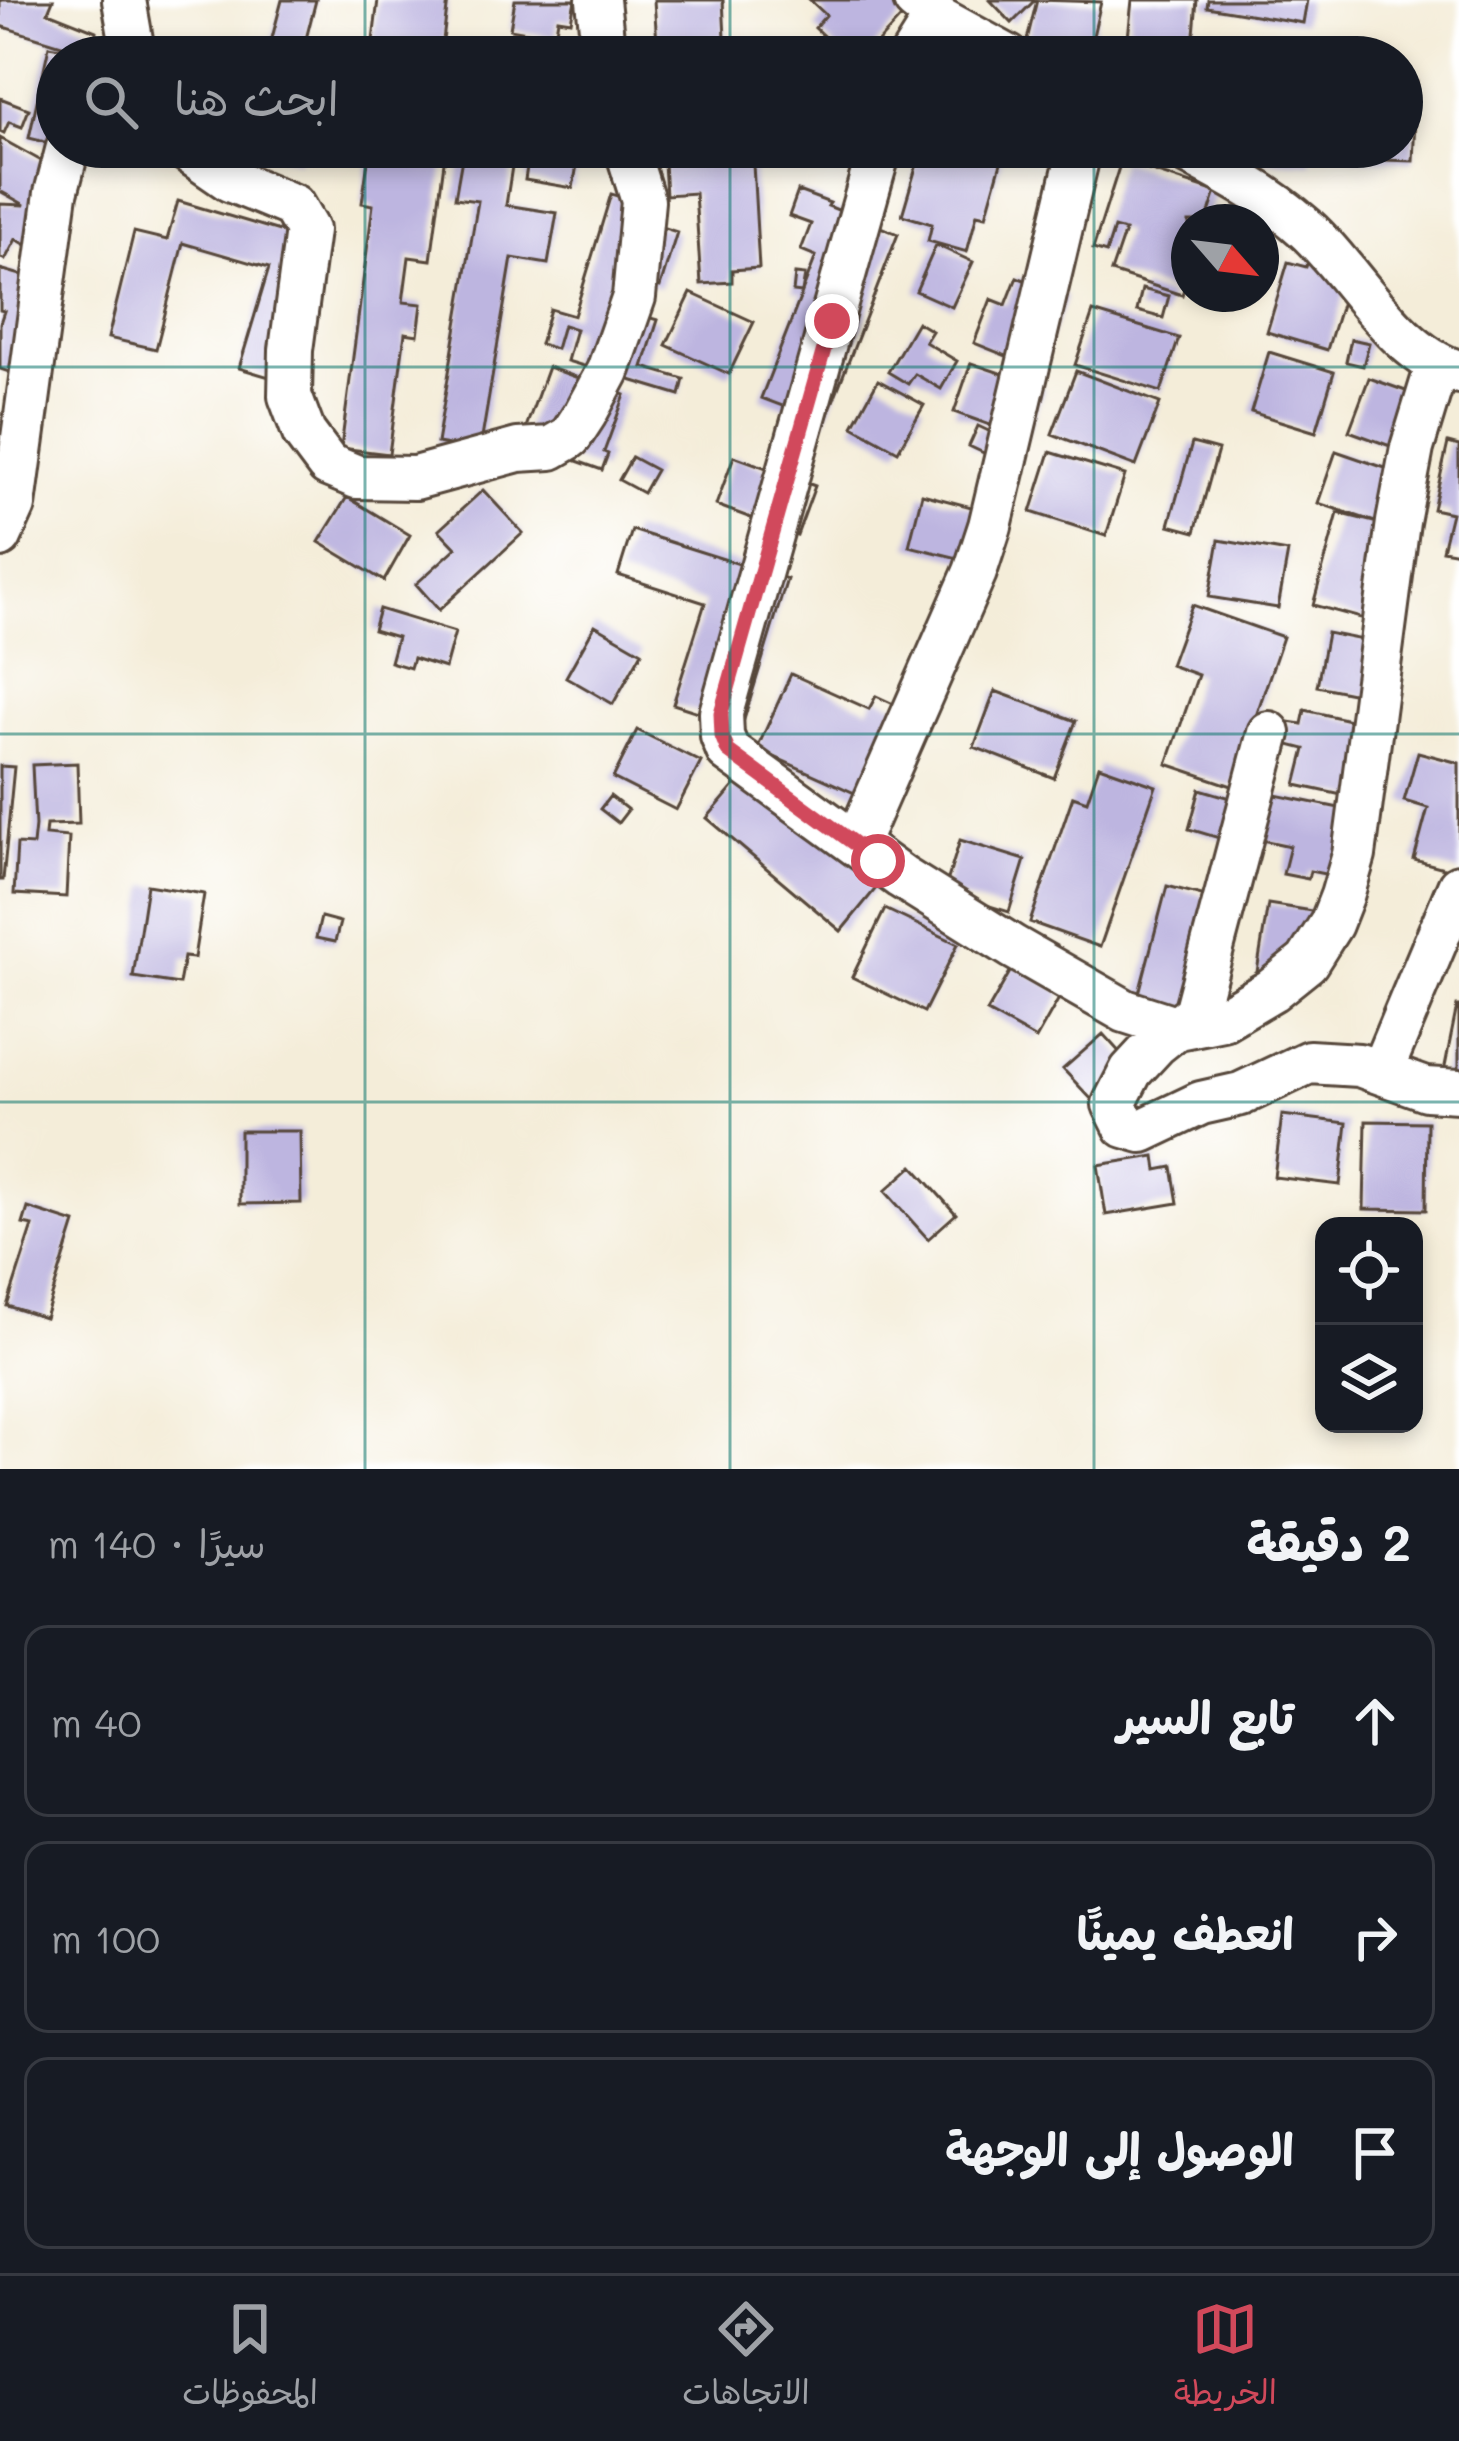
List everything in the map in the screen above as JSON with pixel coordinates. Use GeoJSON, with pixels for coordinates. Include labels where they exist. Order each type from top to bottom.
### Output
{"type":"FeatureCollection","features":[{"type":"Feature","properties":{"kind":"street"},"geometry":{"type":"LineString","coordinates":[[105,36],[110,0]]}},
{"type":"Feature","properties":{"kind":"street"},"geometry":{"type":"LineString","coordinates":[[124,0],[130,36]]}},
{"type":"Feature","properties":{"kind":"street"},"geometry":{"type":"LineString","coordinates":[[598,0],[602,36]]}},
{"type":"Feature","properties":{"kind":"street"},"geometry":{"type":"LineString","coordinates":[[925,8],[973,36]]}},
{"type":"Feature","properties":{"kind":"street"},"geometry":{"type":"LineString","coordinates":[[0,536],[14,506],[63,168]]}},
{"type":"Feature","properties":{"kind":"street"},"geometry":{"type":"LineString","coordinates":[[213,168],[293,206],[307,230],[291,350],[290,396],[304,434],[328,465],[357,478],[415,478],[518,450],[550,448],[570,437],[608,370],[634,297],[643,201],[633,168]]}},
{"type":"Feature","properties":{"kind":"street"},"geometry":{"type":"LineString","coordinates":[[874,168],[721,713],[722,736],[728,751],[938,901],[1106,1001],[1178,1028],[1223,1019],[1272,991],[1307,962],[1331,924],[1354,855],[1412,448],[1448,369],[1408,342],[1305,227],[1217,168]]}},
{"type":"Feature","properties":{"kind":"street"},"geometry":{"type":"LineString","coordinates":[[856,844],[975,572],[990,526],[1075,168]]}},
{"type":"Feature","properties":{"kind":"street"},"geometry":{"type":"LineString","coordinates":[[1269,733],[1195,1012],[1131,1071],[1114,1104],[1125,1126],[1142,1131],[1201,1103],[1241,1094],[1309,1062],[1359,1065],[1426,1088],[1459,1090]]}},
{"type":"Feature","properties":{"kind":"street"},"geometry":{"type":"LineString","coordinates":[[1381,1072],[1459,886]]}},
{"type":"Feature","properties":{"kind":"building"},"geometry":{"type":"Polygon","coordinates":[[[0,0],[53,0],[48,12],[96,31],[96,36],[36,37],[0,26],[0,0]]]}},
{"type":"Feature","properties":{"kind":"building"},"geometry":{"type":"Polygon","coordinates":[[[282,0],[316,0],[307,36],[273,36],[282,0]]]}},
{"type":"Feature","properties":{"kind":"building"},"geometry":{"type":"Polygon","coordinates":[[[378,0],[448,0],[444,36],[374,36],[378,0]]]}},
{"type":"Feature","properties":{"kind":"building"},"geometry":{"type":"Polygon","coordinates":[[[515,0],[575,0],[571,21],[558,19],[555,36],[510,29],[515,0]]]}},
{"type":"Feature","properties":{"kind":"building"},"geometry":{"type":"Polygon","coordinates":[[[654,0],[723,0],[725,36],[657,36],[654,0]]]}},
{"type":"Feature","properties":{"kind":"building"},"geometry":{"type":"Polygon","coordinates":[[[810,0],[902,0],[910,8],[884,36],[824,36],[815,28],[826,15],[810,0]]]}},
{"type":"Feature","properties":{"kind":"building"},"geometry":{"type":"Polygon","coordinates":[[[990,0],[1035,0],[1012,23],[990,0]]]}},
{"type":"Feature","properties":{"kind":"building"},"geometry":{"type":"Polygon","coordinates":[[[1037,0],[1101,2],[1093,36],[1028,36],[1037,0]]]}},
{"type":"Feature","properties":{"kind":"building"},"geometry":{"type":"Polygon","coordinates":[[[1132,0],[1197,0],[1194,36],[1128,36],[1132,0]]]}},
{"type":"Feature","properties":{"kind":"building"},"geometry":{"type":"Polygon","coordinates":[[[1208,0],[1307,0],[1303,23],[1207,7],[1208,0]]]}},
{"type":"Feature","properties":{"kind":"building"},"geometry":{"type":"Polygon","coordinates":[[[0,98],[29,109],[22,127],[9,122],[4,133],[0,131],[0,98]]]}},
{"type":"Feature","properties":{"kind":"building"},"geometry":{"type":"Polygon","coordinates":[[[36,106],[36,140],[29,138],[36,106]]]}},
{"type":"Feature","properties":{"kind":"building"},"geometry":{"type":"Polygon","coordinates":[[[0,138],[36,158],[36,168],[54,168],[72,178],[33,249],[16,239],[5,260],[0,257],[0,204],[25,205],[0,191],[0,138]]]}},
{"type":"Feature","properties":{"kind":"building"},"geometry":{"type":"Polygon","coordinates":[[[367,168],[443,168],[431,260],[409,257],[403,302],[422,304],[418,335],[405,333],[389,454],[341,448],[373,205],[362,203],[367,168]]]}},
{"type":"Feature","properties":{"kind":"building"},"geometry":{"type":"Polygon","coordinates":[[[460,168],[512,168],[506,205],[557,213],[548,264],[512,258],[480,450],[437,443],[478,201],[455,198],[460,168]]]}},
{"type":"Feature","properties":{"kind":"building"},"geometry":{"type":"Polygon","coordinates":[[[527,168],[576,168],[573,188],[525,180],[527,168]]]}},
{"type":"Feature","properties":{"kind":"building"},"geometry":{"type":"Polygon","coordinates":[[[664,168],[753,168],[759,268],[732,270],[732,282],[701,284],[695,193],[666,195],[664,168]]]}},
{"type":"Feature","properties":{"kind":"building"},"geometry":{"type":"Polygon","coordinates":[[[916,168],[999,168],[986,216],[977,214],[967,252],[928,241],[932,224],[902,215],[916,168]]]}},
{"type":"Feature","properties":{"kind":"building"},"geometry":{"type":"Polygon","coordinates":[[[1119,168],[1142,168],[1216,192],[1212,204],[1171,204],[1171,291],[1111,272],[1125,231],[1114,228],[1106,253],[1093,249],[1119,168]]]}},
{"type":"Feature","properties":{"kind":"building"},"geometry":{"type":"Polygon","coordinates":[[[798,191],[898,234],[825,422],[761,398],[802,293],[793,292],[795,274],[805,275],[802,292],[816,256],[801,250],[811,224],[789,216],[798,191]]]}},
{"type":"Feature","properties":{"kind":"building"},"geometry":{"type":"Polygon","coordinates":[[[611,194],[647,205],[642,221],[677,232],[660,287],[642,282],[632,313],[658,320],[643,367],[684,379],[680,395],[567,361],[576,329],[563,325],[556,349],[540,344],[550,309],[574,316],[611,194]]]}},
{"type":"Feature","properties":{"kind":"building"},"geometry":{"type":"Polygon","coordinates":[[[178,201],[327,245],[286,382],[239,368],[269,268],[183,243],[156,349],[108,338],[134,232],[167,240],[178,201]]]}},
{"type":"Feature","properties":{"kind":"building"},"geometry":{"type":"Polygon","coordinates":[[[936,245],[973,262],[952,307],[916,291],[936,245]]]}},
{"type":"Feature","properties":{"kind":"building"},"geometry":{"type":"Polygon","coordinates":[[[1309,259],[1351,272],[1327,350],[1267,332],[1273,312],[1279,312],[1288,262],[1306,267],[1309,259]]]}},
{"type":"Feature","properties":{"kind":"building"},"geometry":{"type":"Polygon","coordinates":[[[0,269],[59,286],[30,379],[0,369],[4,311],[0,310],[0,269]]]}},
{"type":"Feature","properties":{"kind":"building"},"geometry":{"type":"Polygon","coordinates":[[[1017,277],[1067,297],[1039,369],[974,343],[991,299],[1006,305],[1017,277]]]}},
{"type":"Feature","properties":{"kind":"building"},"geometry":{"type":"Polygon","coordinates":[[[1142,289],[1169,296],[1163,318],[1137,311],[1142,289]]]}},
{"type":"Feature","properties":{"kind":"building"},"geometry":{"type":"Polygon","coordinates":[[[691,293],[754,322],[729,374],[666,345],[691,293]]]}},
{"type":"Feature","properties":{"kind":"building"},"geometry":{"type":"Polygon","coordinates":[[[1093,312],[1179,338],[1161,392],[1075,365],[1093,312]]]}},
{"type":"Feature","properties":{"kind":"building"},"geometry":{"type":"Polygon","coordinates":[[[917,322],[932,331],[925,342],[957,361],[941,389],[915,374],[908,384],[888,372],[917,322]]]}},
{"type":"Feature","properties":{"kind":"building"},"geometry":{"type":"Polygon","coordinates":[[[1351,339],[1369,343],[1363,366],[1346,362],[1351,339]]]}},
{"type":"Feature","properties":{"kind":"building"},"geometry":{"type":"Polygon","coordinates":[[[1269,352],[1334,372],[1316,432],[1251,412],[1269,352]]]}},
{"type":"Feature","properties":{"kind":"building"},"geometry":{"type":"Polygon","coordinates":[[[971,363],[1044,388],[1026,438],[954,412],[971,363]]]}},
{"type":"Feature","properties":{"kind":"building"},"geometry":{"type":"Polygon","coordinates":[[[548,367],[625,395],[602,470],[521,441],[548,367]]]}},
{"type":"Feature","properties":{"kind":"building"},"geometry":{"type":"Polygon","coordinates":[[[1076,371],[1160,403],[1136,466],[1052,434],[1076,371]]]}},
{"type":"Feature","properties":{"kind":"building"},"geometry":{"type":"Polygon","coordinates":[[[1369,378],[1434,401],[1415,455],[1349,431],[1369,378]]]}},
{"type":"Feature","properties":{"kind":"building"},"geometry":{"type":"Polygon","coordinates":[[[878,380],[924,405],[898,451],[853,426],[878,380]]]}},
{"type":"Feature","properties":{"kind":"building"},"geometry":{"type":"Polygon","coordinates":[[[978,426],[1018,445],[1009,465],[969,446],[978,426]]]}},
{"type":"Feature","properties":{"kind":"building"},"geometry":{"type":"Polygon","coordinates":[[[1192,443],[1218,450],[1195,532],[1169,525],[1192,443]]]}},
{"type":"Feature","properties":{"kind":"building"},"geometry":{"type":"Polygon","coordinates":[[[1448,443],[1459,446],[1459,553],[1442,550],[1451,513],[1433,509],[1448,443]]]}},
{"type":"Feature","properties":{"kind":"building"},"geometry":{"type":"Polygon","coordinates":[[[1336,451],[1417,479],[1379,623],[1313,605],[1338,513],[1378,523],[1318,503],[1336,451]]]}},
{"type":"Feature","properties":{"kind":"building"},"geometry":{"type":"Polygon","coordinates":[[[1050,452],[1125,475],[1106,536],[1031,512],[1050,452]]]}},
{"type":"Feature","properties":{"kind":"building"},"geometry":{"type":"Polygon","coordinates":[[[734,456],[815,486],[797,535],[716,505],[734,456]]]}},
{"type":"Feature","properties":{"kind":"building"},"geometry":{"type":"Polygon","coordinates":[[[632,457],[656,470],[643,493],[619,480],[632,457]]]}},
{"type":"Feature","properties":{"kind":"building"},"geometry":{"type":"Polygon","coordinates":[[[483,490],[523,533],[439,610],[416,584],[456,548],[439,530],[483,490]]]}},
{"type":"Feature","properties":{"kind":"building"},"geometry":{"type":"Polygon","coordinates":[[[922,494],[983,510],[970,561],[909,546],[922,494]]]}},
{"type":"Feature","properties":{"kind":"building"},"geometry":{"type":"Polygon","coordinates":[[[347,497],[410,535],[384,581],[319,542],[347,497]]]}},
{"type":"Feature","properties":{"kind":"building"},"geometry":{"type":"Polygon","coordinates":[[[632,530],[787,579],[742,726],[673,704],[705,603],[618,575],[632,530]]]}},
{"type":"Feature","properties":{"kind":"building"},"geometry":{"type":"Polygon","coordinates":[[[1219,540],[1288,552],[1278,608],[1209,597],[1219,540]]]}},
{"type":"Feature","properties":{"kind":"building"},"geometry":{"type":"Polygon","coordinates":[[[1192,605],[1283,637],[1232,786],[1167,764],[1198,675],[1170,665],[1192,605]]]}},
{"type":"Feature","properties":{"kind":"building"},"geometry":{"type":"Polygon","coordinates":[[[379,609],[455,632],[445,668],[413,658],[410,668],[390,662],[397,637],[373,630],[379,609]]]}},
{"type":"Feature","properties":{"kind":"building"},"geometry":{"type":"Polygon","coordinates":[[[595,625],[642,652],[613,704],[566,677],[595,625]]]}},
{"type":"Feature","properties":{"kind":"building"},"geometry":{"type":"Polygon","coordinates":[[[1327,633],[1393,646],[1382,699],[1317,686],[1327,633]]]}},
{"type":"Feature","properties":{"kind":"building"},"geometry":{"type":"Polygon","coordinates":[[[791,674],[869,709],[876,696],[930,721],[890,809],[757,749],[791,674]]]}},
{"type":"Feature","properties":{"kind":"building"},"geometry":{"type":"Polygon","coordinates":[[[995,691],[1076,721],[1054,778],[974,747],[995,691]]]}},
{"type":"Feature","properties":{"kind":"building"},"geometry":{"type":"Polygon","coordinates":[[[1305,710],[1385,728],[1369,801],[1296,785],[1305,749],[1285,744],[1289,722],[1302,724],[1305,710]]]}},
{"type":"Feature","properties":{"kind":"building"},"geometry":{"type":"Polygon","coordinates":[[[637,730],[701,762],[676,810],[613,778],[637,730]]]}},
{"type":"Feature","properties":{"kind":"building"},"geometry":{"type":"Polygon","coordinates":[[[1418,752],[1459,763],[1459,872],[1414,860],[1428,808],[1404,801],[1418,752]]]}},
{"type":"Feature","properties":{"kind":"building"},"geometry":{"type":"Polygon","coordinates":[[[77,763],[79,824],[46,825],[45,835],[69,837],[66,897],[14,894],[17,844],[33,845],[32,765],[77,763]]]}},
{"type":"Feature","properties":{"kind":"building"},"geometry":{"type":"Polygon","coordinates":[[[0,766],[14,767],[3,880],[0,880],[0,766]]]}},
{"type":"Feature","properties":{"kind":"building"},"geometry":{"type":"Polygon","coordinates":[[[1099,766],[1156,786],[1100,947],[1030,922],[1073,796],[1087,801],[1099,766]]]}},
{"type":"Feature","properties":{"kind":"building"},"geometry":{"type":"Polygon","coordinates":[[[747,771],[882,881],[841,931],[707,818],[747,771]]]}},
{"type":"Feature","properties":{"kind":"building"},"geometry":{"type":"Polygon","coordinates":[[[1200,789],[1241,801],[1229,841],[1189,829],[1200,789]]]}},
{"type":"Feature","properties":{"kind":"building"},"geometry":{"type":"Polygon","coordinates":[[[1271,794],[1373,815],[1359,881],[1310,871],[1308,879],[1283,874],[1290,846],[1262,840],[1271,794]]]}},
{"type":"Feature","properties":{"kind":"building"},"geometry":{"type":"Polygon","coordinates":[[[610,796],[628,810],[618,823],[600,809],[610,796]]]}},
{"type":"Feature","properties":{"kind":"building"},"geometry":{"type":"Polygon","coordinates":[[[960,840],[1025,860],[1009,912],[944,892],[960,840]]]}},
{"type":"Feature","properties":{"kind":"building"},"geometry":{"type":"Polygon","coordinates":[[[147,885],[204,894],[194,958],[184,957],[179,984],[133,977],[147,885]]]}},
{"type":"Feature","properties":{"kind":"building"},"geometry":{"type":"Polygon","coordinates":[[[1167,886],[1229,902],[1207,1014],[1138,997],[1167,886]]]}},
{"type":"Feature","properties":{"kind":"building"},"geometry":{"type":"Polygon","coordinates":[[[1268,904],[1330,914],[1319,982],[1257,972],[1268,904]]]}},
{"type":"Feature","properties":{"kind":"building"},"geometry":{"type":"Polygon","coordinates":[[[885,909],[958,944],[924,1012],[852,977],[885,909]]]}},
{"type":"Feature","properties":{"kind":"building"},"geometry":{"type":"Polygon","coordinates":[[[321,917],[340,922],[335,942],[316,938],[321,917]]]}},
{"type":"Feature","properties":{"kind":"building"},"geometry":{"type":"Polygon","coordinates":[[[1014,965],[1062,993],[1036,1039],[987,1012],[1014,965]]]}},
{"type":"Feature","properties":{"kind":"building"},"geometry":{"type":"Polygon","coordinates":[[[1459,1006],[1459,1084],[1442,1081],[1459,1006]]]}},
{"type":"Feature","properties":{"kind":"building"},"geometry":{"type":"Polygon","coordinates":[[[1103,1034],[1132,1066],[1093,1101],[1063,1069],[1103,1034]]]}},
{"type":"Feature","properties":{"kind":"building"},"geometry":{"type":"Polygon","coordinates":[[[1282,1115],[1347,1123],[1340,1185],[1274,1177],[1282,1115]]]}},
{"type":"Feature","properties":{"kind":"building"},"geometry":{"type":"Polygon","coordinates":[[[1366,1121],[1427,1122],[1426,1210],[1364,1209],[1366,1121]]]}},
{"type":"Feature","properties":{"kind":"building"},"geometry":{"type":"Polygon","coordinates":[[[240,1131],[300,1131],[301,1203],[240,1204],[240,1131]]]}},
{"type":"Feature","properties":{"kind":"building"},"geometry":{"type":"Polygon","coordinates":[[[1155,1156],[1157,1170],[1172,1167],[1178,1203],[1106,1215],[1098,1165],[1155,1156]]]}},
{"type":"Feature","properties":{"kind":"building"},"geometry":{"type":"Polygon","coordinates":[[[913,1166],[956,1214],[928,1239],[885,1191],[913,1166]]]}},
{"type":"Feature","properties":{"kind":"building"},"geometry":{"type":"Polygon","coordinates":[[[28,1208],[75,1223],[45,1318],[7,1306],[33,1226],[23,1224],[28,1208]]]}},
{"type":"Feature","properties":{"kind":"route"},"geometry":{"type":"LineString","coordinates":[[832,321],[721,713],[722,736],[728,751],[878,861]]}}]}
